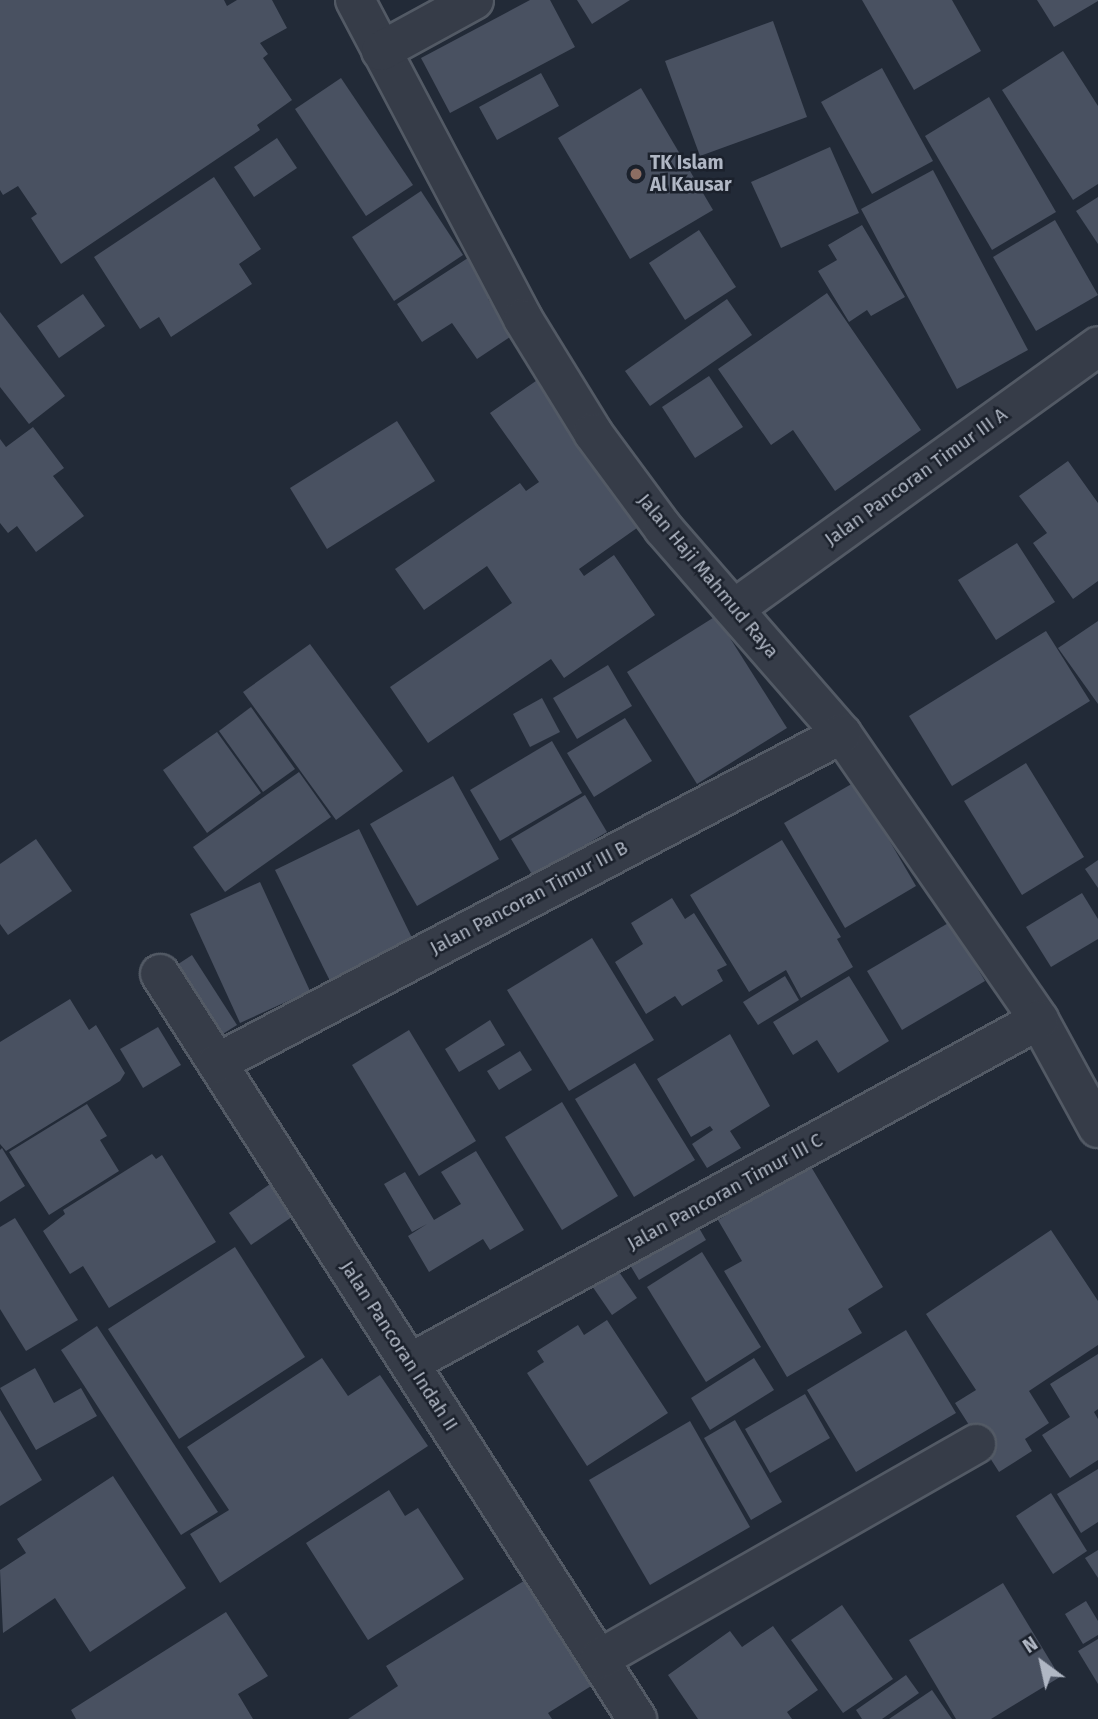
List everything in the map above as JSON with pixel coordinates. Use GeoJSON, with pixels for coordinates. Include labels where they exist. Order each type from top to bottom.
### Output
{"type":"FeatureCollection","features":[{"type":"Feature","properties":{"kind":"street","name":"Jalan Haji Mahmud Raya"},"geometry":{"type":"LineString","coordinates":[[355,0],[523,319],[593,433],[663,528],[842,734],[1039,1020],[1095,1115]]}},
{"type":"Feature","properties":{"kind":"street"},"geometry":{"type":"LineString","coordinates":[[381,51],[474,0]]}},
{"type":"Feature","properties":{"kind":"street","name":"Jalan Pancoran Timur III A"},"geometry":{"type":"LineString","coordinates":[[734,609],[1098,346]]}},
{"type":"Feature","properties":{"kind":"street","name":"Jalan Pancoran Timur III B"},"geometry":{"type":"LineString","coordinates":[[217,1063],[842,734]]}},
{"type":"Feature","properties":{"kind":"street","name":"Jalan Pancoran Indah II"},"geometry":{"type":"LineString","coordinates":[[160,974],[637,1719]]}},
{"type":"Feature","properties":{"kind":"street","name":"Jalan Pancoran Timur III C"},"geometry":{"type":"LineString","coordinates":[[410,1363],[1039,1020]]}},
{"type":"Feature","properties":{"kind":"street"},"geometry":{"type":"LineString","coordinates":[[599,1659],[976,1444]]}},
{"type":"Feature","properties":{"kind":"building"},"geometry":{"type":"Polygon","coordinates":[[[0,0],[224,0],[227,6],[237,0],[272,0],[287,28],[260,43],[268,54],[263,58],[292,100],[257,125],[260,130],[61,264],[31,218],[37,214],[18,186],[3,195],[0,190],[0,0]]]}},
{"type":"Feature","properties":{"kind":"building"},"geometry":{"type":"Polygon","coordinates":[[[530,0],[550,0],[575,47],[450,113],[421,58],[530,0]]]}},
{"type":"Feature","properties":{"kind":"building"},"geometry":{"type":"Polygon","coordinates":[[[577,0],[630,0],[592,24],[577,0]]]}},
{"type":"Feature","properties":{"kind":"building"},"geometry":{"type":"Polygon","coordinates":[[[862,0],[952,0],[981,51],[914,90],[862,0]]]}},
{"type":"Feature","properties":{"kind":"building"},"geometry":{"type":"Polygon","coordinates":[[[1037,0],[1098,0],[1098,1],[1054,27],[1037,0]]]}},
{"type":"Feature","properties":{"kind":"building"},"geometry":{"type":"Polygon","coordinates":[[[773,21],[807,117],[700,156],[665,61],[773,21]]]}},
{"type":"Feature","properties":{"kind":"building"},"geometry":{"type":"Polygon","coordinates":[[[1063,51],[1098,106],[1098,184],[1073,200],[1002,90],[1063,51]]]}},
{"type":"Feature","properties":{"kind":"building"},"geometry":{"type":"Polygon","coordinates":[[[882,68],[933,161],[872,194],[821,102],[882,68]]]}},
{"type":"Feature","properties":{"kind":"building"},"geometry":{"type":"Polygon","coordinates":[[[541,73],[559,106],[497,140],[479,107],[541,73]]]}},
{"type":"Feature","properties":{"kind":"building"},"geometry":{"type":"Polygon","coordinates":[[[341,78],[413,185],[366,216],[295,109],[341,78]]]}},
{"type":"Feature","properties":{"kind":"building","name":"TK Islam Al Kausar"},"geometry":{"type":"Polygon","coordinates":[[[641,88],[713,210],[630,259],[558,138],[641,88]]]}},
{"type":"Feature","properties":{"kind":"building"},"geometry":{"type":"Polygon","coordinates":[[[989,97],[1056,212],[992,250],[925,136],[989,97]]]}},
{"type":"Feature","properties":{"kind":"building"},"geometry":{"type":"Polygon","coordinates":[[[277,138],[297,168],[254,197],[234,167],[277,138]]]}},
{"type":"Feature","properties":{"kind":"building"},"geometry":{"type":"Polygon","coordinates":[[[830,147],[859,213],[781,248],[751,182],[830,147]]]}},
{"type":"Feature","properties":{"kind":"building"},"geometry":{"type":"Polygon","coordinates":[[[933,170],[1028,350],[957,389],[861,209],[933,170]]]}},
{"type":"Feature","properties":{"kind":"building"},"geometry":{"type":"Polygon","coordinates":[[[214,177],[261,249],[239,264],[252,284],[171,337],[159,317],[140,329],[94,257],[214,177]]]}},
{"type":"Feature","properties":{"kind":"building"},"geometry":{"type":"Polygon","coordinates":[[[421,191],[463,255],[394,301],[352,237],[421,191]]]}},
{"type":"Feature","properties":{"kind":"building"},"geometry":{"type":"Polygon","coordinates":[[[1098,197],[1098,244],[1076,211],[1098,197]]]}},
{"type":"Feature","properties":{"kind":"building"},"geometry":{"type":"Polygon","coordinates":[[[1055,220],[1098,295],[1036,331],[993,257],[1055,220]]]}},
{"type":"Feature","properties":{"kind":"building"},"geometry":{"type":"Polygon","coordinates":[[[862,225],[905,297],[871,316],[867,310],[849,322],[818,271],[837,260],[828,245],[862,225]]]}},
{"type":"Feature","properties":{"kind":"building"},"geometry":{"type":"Polygon","coordinates":[[[699,230],[736,287],[685,320],[649,263],[699,230]]]}},
{"type":"Feature","properties":{"kind":"building"},"geometry":{"type":"Polygon","coordinates":[[[471,256],[495,294],[488,299],[513,335],[477,359],[452,323],[422,342],[397,304],[471,256]]]}},
{"type":"Feature","properties":{"kind":"building"},"geometry":{"type":"Polygon","coordinates":[[[827,293],[921,430],[835,491],[793,430],[771,445],[718,369],[827,293]]]}},
{"type":"Feature","properties":{"kind":"building"},"geometry":{"type":"Polygon","coordinates":[[[83,294],[105,326],[59,358],[37,326],[83,294]]]}},
{"type":"Feature","properties":{"kind":"building"},"geometry":{"type":"Polygon","coordinates":[[[727,299],[752,335],[650,406],[625,371],[727,299]]]}},
{"type":"Feature","properties":{"kind":"building"},"geometry":{"type":"Polygon","coordinates":[[[0,312],[65,396],[29,424],[0,387],[0,312]]]}},
{"type":"Feature","properties":{"kind":"building"},"geometry":{"type":"Polygon","coordinates":[[[543,376],[644,523],[579,569],[584,576],[614,555],[655,615],[564,678],[551,659],[428,743],[390,687],[512,603],[487,566],[424,610],[395,569],[520,483],[526,491],[539,482],[490,413],[543,376]]]}},
{"type":"Feature","properties":{"kind":"building"},"geometry":{"type":"Polygon","coordinates":[[[709,376],[743,427],[695,458],[662,407],[709,376]]]}},
{"type":"Feature","properties":{"kind":"building"},"geometry":{"type":"Polygon","coordinates":[[[397,421],[435,481],[327,549],[290,488],[397,421]]]}},
{"type":"Feature","properties":{"kind":"building"},"geometry":{"type":"Polygon","coordinates":[[[33,427],[64,468],[53,476],[84,516],[36,552],[17,526],[8,533],[0,523],[0,439],[6,447],[33,427]]]}},
{"type":"Feature","properties":{"kind":"building"},"geometry":{"type":"Polygon","coordinates":[[[1068,461],[1098,503],[1098,581],[1073,599],[1033,543],[1047,533],[1019,496],[1068,461]]]}},
{"type":"Feature","properties":{"kind":"building"},"geometry":{"type":"Polygon","coordinates":[[[1017,543],[1055,602],[996,640],[958,580],[1017,543]]]}},
{"type":"Feature","properties":{"kind":"building"},"geometry":{"type":"Polygon","coordinates":[[[716,616],[787,728],[697,784],[627,672],[716,616]]]}},
{"type":"Feature","properties":{"kind":"building"},"geometry":{"type":"Polygon","coordinates":[[[1098,621],[1098,704],[1058,648],[1098,621]]]}},
{"type":"Feature","properties":{"kind":"building"},"geometry":{"type":"Polygon","coordinates":[[[1046,631],[1090,701],[952,786],[909,716],[1046,631]]]}},
{"type":"Feature","properties":{"kind":"building"},"geometry":{"type":"Polygon","coordinates":[[[310,644],[403,771],[336,820],[243,692],[310,644]]]}},
{"type":"Feature","properties":{"kind":"building"},"geometry":{"type":"Polygon","coordinates":[[[608,665],[632,706],[577,739],[553,698],[608,665]]]}},
{"type":"Feature","properties":{"kind":"building"},"geometry":{"type":"Polygon","coordinates":[[[542,698],[560,732],[530,747],[513,714],[542,698]]]}},
{"type":"Feature","properties":{"kind":"building"},"geometry":{"type":"Polygon","coordinates":[[[251,707],[295,769],[263,792],[219,731],[251,707]]]}},
{"type":"Feature","properties":{"kind":"building"},"geometry":{"type":"Polygon","coordinates":[[[625,718],[652,761],[594,797],[567,753],[625,718]]]}},
{"type":"Feature","properties":{"kind":"building"},"geometry":{"type":"Polygon","coordinates":[[[217,732],[261,793],[207,833],[163,770],[217,732]]]}},
{"type":"Feature","properties":{"kind":"building"},"geometry":{"type":"Polygon","coordinates":[[[552,741],[582,793],[500,841],[470,790],[552,741]]]}},
{"type":"Feature","properties":{"kind":"building"},"geometry":{"type":"Polygon","coordinates":[[[1026,763],[1084,857],[1022,895],[964,801],[1026,763]]]}},
{"type":"Feature","properties":{"kind":"building"},"geometry":{"type":"Polygon","coordinates":[[[299,772],[331,817],[225,892],[193,847],[299,772]]]}},
{"type":"Feature","properties":{"kind":"building"},"geometry":{"type":"Polygon","coordinates":[[[453,776],[499,859],[417,906],[370,824],[453,776]]]}},
{"type":"Feature","properties":{"kind":"building"},"geometry":{"type":"Polygon","coordinates":[[[855,782],[916,886],[845,928],[784,823],[855,782]]]}},
{"type":"Feature","properties":{"kind":"building"},"geometry":{"type":"Polygon","coordinates":[[[585,795],[607,832],[533,876],[511,839],[585,795]]]}},
{"type":"Feature","properties":{"kind":"building"},"geometry":{"type":"Polygon","coordinates":[[[359,829],[416,946],[333,987],[275,870],[359,829]]]}},
{"type":"Feature","properties":{"kind":"building"},"geometry":{"type":"Polygon","coordinates":[[[36,839],[72,891],[8,935],[0,924],[0,864],[36,839]]]}},
{"type":"Feature","properties":{"kind":"building"},"geometry":{"type":"Polygon","coordinates":[[[782,840],[841,937],[837,939],[853,967],[801,998],[786,970],[749,992],[690,895],[782,840]]]}},
{"type":"Feature","properties":{"kind":"building"},"geometry":{"type":"Polygon","coordinates":[[[1098,860],[1098,888],[1085,869],[1098,860]]]}},
{"type":"Feature","properties":{"kind":"building"},"geometry":{"type":"Polygon","coordinates":[[[260,882],[310,991],[240,1023],[190,914],[260,882]]]}},
{"type":"Feature","properties":{"kind":"building"},"geometry":{"type":"Polygon","coordinates":[[[1082,893],[1098,919],[1098,939],[1051,967],[1026,927],[1082,893]]]}},
{"type":"Feature","properties":{"kind":"building"},"geometry":{"type":"Polygon","coordinates":[[[672,898],[685,919],[694,913],[727,965],[717,970],[723,981],[682,1006],[675,996],[646,1014],[615,962],[643,944],[631,923],[672,898]]]}},
{"type":"Feature","properties":{"kind":"building"},"geometry":{"type":"Polygon","coordinates":[[[950,922],[985,981],[902,1030],[867,971],[950,922]]]}},
{"type":"Feature","properties":{"kind":"building"},"geometry":{"type":"Polygon","coordinates":[[[592,938],[654,1040],[569,1091],[507,990],[592,938]]]}},
{"type":"Feature","properties":{"kind":"building"},"geometry":{"type":"Polygon","coordinates":[[[192,955],[237,1025],[210,1042],[166,972],[192,955]]]}},
{"type":"Feature","properties":{"kind":"building"},"geometry":{"type":"Polygon","coordinates":[[[785,976],[799,1000],[758,1025],[743,1002],[785,976]]]}},
{"type":"Feature","properties":{"kind":"building"},"geometry":{"type":"Polygon","coordinates":[[[849,976],[889,1041],[838,1073],[817,1040],[793,1055],[773,1022],[849,976]]]}},
{"type":"Feature","properties":{"kind":"building"},"geometry":{"type":"Polygon","coordinates":[[[70,999],[89,1030],[96,1025],[125,1073],[120,1081],[6,1151],[0,1144],[0,1042],[70,999]]]}},
{"type":"Feature","properties":{"kind":"building"},"geometry":{"type":"Polygon","coordinates":[[[490,1020],[505,1045],[459,1072],[445,1049],[490,1020]]]}},
{"type":"Feature","properties":{"kind":"building"},"geometry":{"type":"Polygon","coordinates":[[[158,1027],[181,1065],[143,1088],[120,1049],[158,1027]]]}},
{"type":"Feature","properties":{"kind":"building"},"geometry":{"type":"Polygon","coordinates":[[[409,1030],[476,1141],[419,1176],[352,1065],[409,1030]]]}},
{"type":"Feature","properties":{"kind":"building"},"geometry":{"type":"Polygon","coordinates":[[[730,1034],[770,1106],[730,1131],[741,1148],[707,1168],[692,1144],[713,1130],[710,1126],[691,1137],[657,1079],[730,1034]]]}},
{"type":"Feature","properties":{"kind":"building"},"geometry":{"type":"Polygon","coordinates":[[[520,1051],[532,1070],[499,1090],[487,1071],[520,1051]]]}},
{"type":"Feature","properties":{"kind":"building"},"geometry":{"type":"Polygon","coordinates":[[[635,1063],[695,1160],[634,1197],[575,1099],[635,1063]]]}},
{"type":"Feature","properties":{"kind":"building"},"geometry":{"type":"Polygon","coordinates":[[[562,1102],[618,1196],[562,1230],[505,1137],[562,1102]]]}},
{"type":"Feature","properties":{"kind":"building"},"geometry":{"type":"Polygon","coordinates":[[[87,1104],[107,1136],[100,1140],[119,1171],[49,1215],[9,1152],[87,1104]]]}},
{"type":"Feature","properties":{"kind":"building"},"geometry":{"type":"Polygon","coordinates":[[[2,1148],[25,1186],[0,1202],[0,1150],[2,1148]]]}},
{"type":"Feature","properties":{"kind":"building"},"geometry":{"type":"Polygon","coordinates":[[[476,1151],[524,1230],[490,1250],[483,1239],[429,1272],[408,1236],[427,1224],[412,1232],[384,1184],[405,1172],[434,1220],[461,1204],[441,1172],[476,1151]]]}},
{"type":"Feature","properties":{"kind":"building"},"geometry":{"type":"Polygon","coordinates":[[[152,1154],[156,1159],[162,1155],[216,1242],[109,1308],[83,1266],[70,1274],[43,1231],[65,1214],[63,1210],[152,1154]]]}},
{"type":"Feature","properties":{"kind":"building"},"geometry":{"type":"Polygon","coordinates":[[[810,1165],[883,1287],[848,1309],[862,1333],[787,1377],[724,1271],[742,1261],[718,1220],[810,1165]]]}},
{"type":"Feature","properties":{"kind":"building"},"geometry":{"type":"Polygon","coordinates":[[[280,1177],[302,1210],[251,1245],[229,1213],[280,1177]]]}},
{"type":"Feature","properties":{"kind":"building"},"geometry":{"type":"Polygon","coordinates":[[[15,1218],[78,1320],[26,1351],[0,1309],[0,1227],[15,1218]]]}},
{"type":"Feature","properties":{"kind":"building"},"geometry":{"type":"Polygon","coordinates":[[[695,1221],[706,1240],[639,1280],[627,1260],[695,1221]]]}},
{"type":"Feature","properties":{"kind":"building"},"geometry":{"type":"Polygon","coordinates":[[[1051,1230],[1098,1301],[1098,1345],[1029,1391],[1049,1423],[1025,1439],[1032,1451],[999,1472],[955,1403],[976,1390],[926,1314],[1051,1230]]]}},
{"type":"Feature","properties":{"kind":"building"},"geometry":{"type":"Polygon","coordinates":[[[235,1247],[305,1357],[179,1439],[108,1329],[235,1247]]]}},
{"type":"Feature","properties":{"kind":"building"},"geometry":{"type":"Polygon","coordinates":[[[702,1252],[761,1347],[706,1382],[647,1287],[702,1252]]]}},
{"type":"Feature","properties":{"kind":"building"},"geometry":{"type":"Polygon","coordinates":[[[615,1266],[637,1298],[612,1315],[590,1283],[615,1266]]]}},
{"type":"Feature","properties":{"kind":"building"},"geometry":{"type":"Polygon","coordinates":[[[607,1320],[668,1413],[587,1466],[527,1373],[544,1362],[537,1351],[578,1325],[584,1335],[607,1320]]]}},
{"type":"Feature","properties":{"kind":"building"},"geometry":{"type":"Polygon","coordinates":[[[97,1326],[218,1512],[181,1535],[61,1350],[97,1326]]]}},
{"type":"Feature","properties":{"kind":"building"},"geometry":{"type":"Polygon","coordinates":[[[906,1330],[956,1413],[856,1472],[807,1390],[906,1330]]]}},
{"type":"Feature","properties":{"kind":"building"},"geometry":{"type":"Polygon","coordinates":[[[1098,1354],[1098,1409],[1094,1412],[1098,1419],[1098,1460],[1070,1478],[1042,1435],[1070,1417],[1050,1384],[1098,1354]]]}},
{"type":"Feature","properties":{"kind":"building"},"geometry":{"type":"Polygon","coordinates":[[[322,1358],[348,1396],[380,1375],[428,1446],[220,1583],[190,1534],[229,1510],[187,1447],[322,1358]]]}},
{"type":"Feature","properties":{"kind":"building"},"geometry":{"type":"Polygon","coordinates":[[[754,1358],[774,1390],[710,1430],[691,1398],[754,1358]]]}},
{"type":"Feature","properties":{"kind":"building"},"geometry":{"type":"Polygon","coordinates":[[[35,1368],[54,1403],[81,1388],[97,1416],[36,1450],[0,1388],[35,1368]]]}},
{"type":"Feature","properties":{"kind":"building"},"geometry":{"type":"Polygon","coordinates":[[[805,1394],[830,1438],[770,1473],[745,1429],[805,1394]]]}},
{"type":"Feature","properties":{"kind":"building"},"geometry":{"type":"Polygon","coordinates":[[[0,1410],[42,1480],[0,1506],[0,1410]]]}},
{"type":"Feature","properties":{"kind":"building"},"geometry":{"type":"Polygon","coordinates":[[[735,1420],[782,1502],[751,1520],[704,1438],[735,1420]]]}},
{"type":"Feature","properties":{"kind":"building"},"geometry":{"type":"Polygon","coordinates":[[[690,1421],[750,1527],[650,1585],[589,1480],[690,1421]]]}},
{"type":"Feature","properties":{"kind":"building"},"geometry":{"type":"Polygon","coordinates":[[[1098,1469],[1098,1522],[1081,1533],[1057,1494],[1098,1469]]]}},
{"type":"Feature","properties":{"kind":"building"},"geometry":{"type":"Polygon","coordinates":[[[113,1476],[186,1588],[90,1652],[55,1598],[3,1633],[0,1570],[26,1553],[17,1539],[113,1476]]]}},
{"type":"Feature","properties":{"kind":"building"},"geometry":{"type":"Polygon","coordinates":[[[389,1490],[405,1516],[418,1508],[464,1579],[368,1640],[306,1543],[389,1490]]]}},
{"type":"Feature","properties":{"kind":"building"},"geometry":{"type":"Polygon","coordinates":[[[1051,1493],[1087,1551],[1053,1574],[1016,1516],[1051,1493]]]}},
{"type":"Feature","properties":{"kind":"building"},"geometry":{"type":"Polygon","coordinates":[[[1098,1550],[1098,1578],[1085,1558],[1098,1550]]]}},
{"type":"Feature","properties":{"kind":"building"},"geometry":{"type":"Polygon","coordinates":[[[527,1579],[596,1683],[548,1713],[552,1719],[348,1719],[398,1686],[386,1666],[527,1579]]]}},
{"type":"Feature","properties":{"kind":"building"},"geometry":{"type":"Polygon","coordinates":[[[1003,1583],[1060,1677],[991,1719],[956,1719],[909,1640],[1003,1583]]]}},
{"type":"Feature","properties":{"kind":"building"},"geometry":{"type":"Polygon","coordinates":[[[1086,1601],[1098,1621],[1098,1635],[1083,1644],[1065,1614],[1086,1601]]]}},
{"type":"Feature","properties":{"kind":"building"},"geometry":{"type":"Polygon","coordinates":[[[842,1605],[893,1679],[843,1713],[791,1640],[842,1605]]]}},
{"type":"Feature","properties":{"kind":"building"},"geometry":{"type":"Polygon","coordinates":[[[226,1612],[268,1676],[238,1694],[253,1719],[76,1719],[71,1710],[226,1612]]]}},
{"type":"Feature","properties":{"kind":"building"},"geometry":{"type":"Polygon","coordinates":[[[773,1626],[818,1690],[787,1712],[792,1719],[698,1719],[668,1675],[730,1631],[742,1647],[773,1626]]]}},
{"type":"Feature","properties":{"kind":"building"},"geometry":{"type":"Polygon","coordinates":[[[1098,1639],[1098,1684],[1078,1651],[1098,1639]]]}},
{"type":"Feature","properties":{"kind":"building"},"geometry":{"type":"Polygon","coordinates":[[[906,1675],[919,1693],[882,1719],[862,1719],[856,1710],[906,1675]]]}},
{"type":"Feature","properties":{"kind":"building"},"geometry":{"type":"Polygon","coordinates":[[[932,1690],[952,1719],[889,1719],[932,1690]]]}},
{"type":"Feature","properties":{"kind":"place","name":"TK Islam Al Kausar"},"geometry":{"type":"Point","coordinates":[636,174]}}]}
